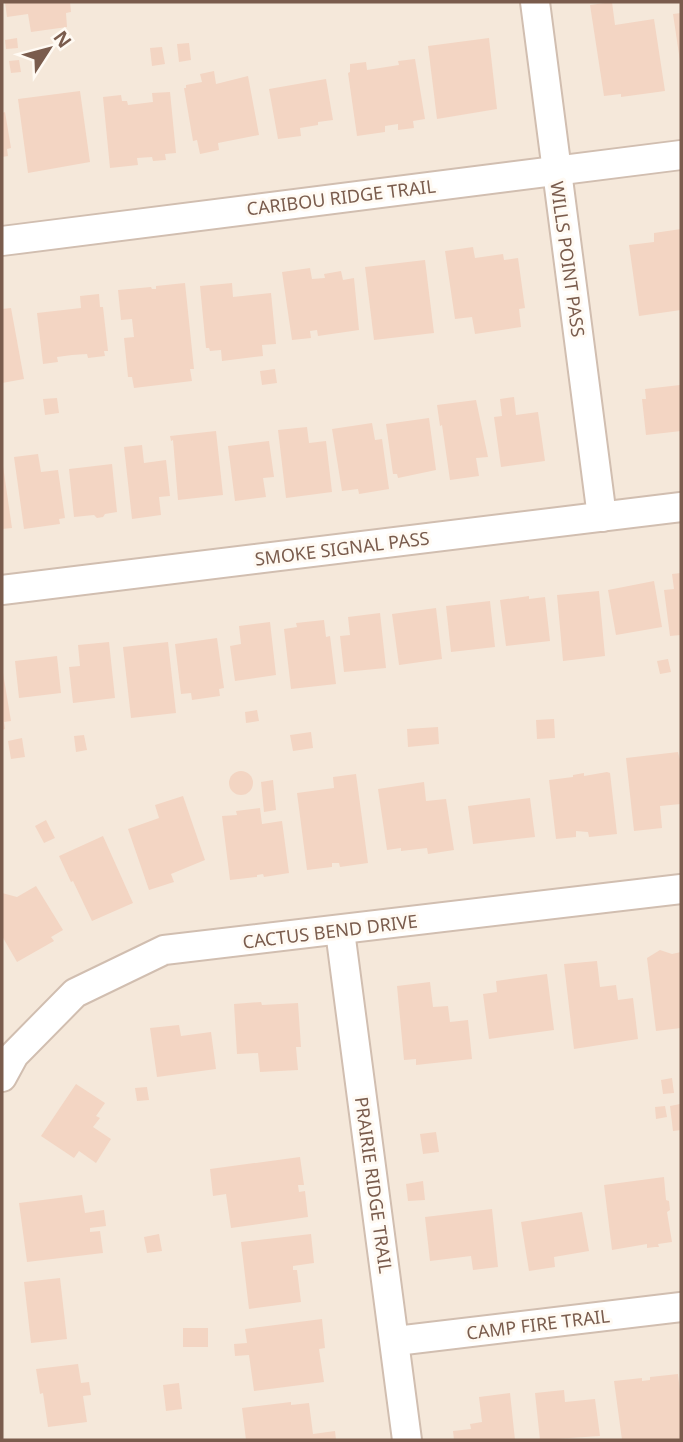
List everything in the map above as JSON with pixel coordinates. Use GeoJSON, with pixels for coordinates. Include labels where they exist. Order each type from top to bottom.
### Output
{"type":"FeatureCollection","features":[{"type":"Feature","properties":{"kind":"street","name":"WILLS POINT PASS"},"geometry":{"type":"LineString","coordinates":[[535,2],[602,517]]}},
{"type":"Feature","properties":{"kind":"street","name":"CARIBOU RIDGE TRAIL"},"geometry":{"type":"LineString","coordinates":[[2,241],[681,155]]}},
{"type":"Feature","properties":{"kind":"street","name":"SMOKE SIGNAL PASS"},"geometry":{"type":"LineString","coordinates":[[2,590],[681,507]]}},
{"type":"Feature","properties":{"kind":"street","name":"CACTUS BEND DRIVE"},"geometry":{"type":"LineString","coordinates":[[6,1059],[75,993],[164,950],[681,889]]}},
{"type":"Feature","properties":{"kind":"street","name":"PRAIRIE RIDGE TRAIL"},"geometry":{"type":"LineString","coordinates":[[340,931],[407,1440]]}},
{"type":"Feature","properties":{"kind":"street","name":"CAMP FIRE TRAIL"},"geometry":{"type":"LineString","coordinates":[[396,1341],[681,1307]]}},
{"type":"Feature","properties":{"kind":"shaded area"},"geometry":{"type":"Polygon","coordinates":[[[2,2],[681,2],[681,1440],[2,1440],[2,2]]]}},
{"type":"Feature","properties":{"kind":"building"},"geometry":{"type":"Polygon","coordinates":[[[5,2],[70,2],[71,12],[66,13],[67,27],[31,32],[28,14],[7,17],[5,2]]]}},
{"type":"Feature","properties":{"kind":"building"},"geometry":{"type":"Polygon","coordinates":[[[612,2],[615,25],[654,19],[665,91],[621,97],[621,94],[604,96],[590,5],[612,2]]]}},
{"type":"Feature","properties":{"kind":"building"},"geometry":{"type":"Polygon","coordinates":[[[681,13],[681,61],[680,61],[673,14],[681,13]]]}},
{"type":"Feature","properties":{"kind":"building"},"geometry":{"type":"Polygon","coordinates":[[[17,38],[18,48],[6,49],[5,40],[17,38]]]}},
{"type":"Feature","properties":{"kind":"building"},"geometry":{"type":"Polygon","coordinates":[[[489,38],[497,109],[437,119],[428,46],[489,38]]]}},
{"type":"Feature","properties":{"kind":"building"},"geometry":{"type":"Polygon","coordinates":[[[189,43],[191,60],[179,62],[177,44],[189,43]]]}},
{"type":"Feature","properties":{"kind":"building"},"geometry":{"type":"Polygon","coordinates":[[[162,47],[165,64],[152,66],[150,48],[162,47]]]}},
{"type":"Feature","properties":{"kind":"building"},"geometry":{"type":"Polygon","coordinates":[[[415,59],[425,119],[413,121],[414,128],[398,130],[398,124],[385,126],[385,132],[357,136],[348,73],[350,64],[366,62],[367,70],[399,65],[398,61],[415,59]]]}},
{"type":"Feature","properties":{"kind":"building"},"geometry":{"type":"Polygon","coordinates":[[[19,60],[21,72],[11,73],[9,61],[19,60]]]}},
{"type":"Feature","properties":{"kind":"building"},"geometry":{"type":"Polygon","coordinates":[[[214,71],[216,84],[248,76],[259,135],[218,143],[219,150],[200,154],[197,140],[193,141],[184,88],[186,85],[202,82],[200,74],[214,71]]]}},
{"type":"Feature","properties":{"kind":"building"},"geometry":{"type":"Polygon","coordinates":[[[326,79],[333,120],[300,128],[301,136],[278,139],[269,89],[326,79]]]}},
{"type":"Feature","properties":{"kind":"building"},"geometry":{"type":"Polygon","coordinates":[[[80,91],[90,162],[28,173],[18,99],[80,91]]]}},
{"type":"Feature","properties":{"kind":"building"},"geometry":{"type":"Polygon","coordinates":[[[170,92],[176,153],[165,154],[166,160],[137,158],[138,165],[110,168],[103,97],[121,95],[122,101],[127,101],[128,105],[153,102],[152,93],[170,92]]]}},
{"type":"Feature","properties":{"kind":"building"},"geometry":{"type":"Polygon","coordinates":[[[5,112],[11,148],[7,149],[8,156],[2,157],[2,113],[5,112]]]}},
{"type":"Feature","properties":{"kind":"building"},"geometry":{"type":"Polygon","coordinates":[[[681,229],[681,310],[639,316],[629,245],[654,242],[654,233],[681,229]]]}},
{"type":"Feature","properties":{"kind":"building"},"geometry":{"type":"Polygon","coordinates":[[[473,247],[475,258],[503,254],[504,260],[518,258],[525,308],[519,309],[521,327],[475,334],[472,317],[455,319],[445,251],[473,247]]]}},
{"type":"Feature","properties":{"kind":"building"},"geometry":{"type":"Polygon","coordinates":[[[425,260],[434,333],[374,340],[365,267],[425,260]]]}},
{"type":"Feature","properties":{"kind":"building"},"geometry":{"type":"Polygon","coordinates":[[[310,268],[312,279],[325,278],[324,274],[341,271],[343,280],[354,278],[359,330],[318,336],[317,330],[310,331],[311,338],[292,340],[282,272],[310,268]]]}},
{"type":"Feature","properties":{"kind":"building"},"geometry":{"type":"Polygon","coordinates":[[[185,283],[194,369],[190,369],[192,381],[134,388],[132,377],[128,377],[124,338],[134,337],[132,319],[121,320],[118,290],[151,287],[156,289],[156,286],[185,283]]]}},
{"type":"Feature","properties":{"kind":"building"},"geometry":{"type":"Polygon","coordinates":[[[232,283],[233,297],[271,293],[276,344],[262,345],[263,356],[222,361],[221,350],[210,351],[206,348],[200,286],[232,283]]]}},
{"type":"Feature","properties":{"kind":"building"},"geometry":{"type":"Polygon","coordinates":[[[99,294],[108,351],[104,351],[105,356],[88,358],[87,354],[72,355],[57,357],[58,362],[43,364],[37,313],[81,308],[80,296],[99,294]]]}},
{"type":"Feature","properties":{"kind":"building"},"geometry":{"type":"Polygon","coordinates":[[[11,308],[24,379],[2,383],[2,309],[11,308]]]}},
{"type":"Feature","properties":{"kind":"building"},"geometry":{"type":"Polygon","coordinates":[[[275,369],[277,383],[262,385],[260,371],[275,369]]]}},
{"type":"Feature","properties":{"kind":"building"},"geometry":{"type":"Polygon","coordinates":[[[680,385],[681,431],[646,435],[642,399],[646,399],[645,389],[680,385]]]}},
{"type":"Feature","properties":{"kind":"building"},"geometry":{"type":"Polygon","coordinates":[[[514,397],[516,415],[538,412],[545,461],[501,467],[494,417],[502,416],[500,399],[514,397]]]}},
{"type":"Feature","properties":{"kind":"building"},"geometry":{"type":"Polygon","coordinates":[[[57,398],[59,413],[45,415],[43,399],[57,398]]]}},
{"type":"Feature","properties":{"kind":"building"},"geometry":{"type":"Polygon","coordinates":[[[476,400],[488,457],[476,458],[479,476],[450,480],[437,405],[476,400]]]}},
{"type":"Feature","properties":{"kind":"building"},"geometry":{"type":"Polygon","coordinates":[[[429,418],[436,470],[398,478],[397,474],[393,474],[386,424],[429,418]]]}},
{"type":"Feature","properties":{"kind":"building"},"geometry":{"type":"Polygon","coordinates":[[[372,423],[375,440],[382,439],[389,489],[359,494],[358,489],[342,491],[332,429],[372,423]]]}},
{"type":"Feature","properties":{"kind":"building"},"geometry":{"type":"Polygon","coordinates":[[[307,427],[309,443],[326,441],[332,492],[286,498],[278,430],[307,427]]]}},
{"type":"Feature","properties":{"kind":"building"},"geometry":{"type":"Polygon","coordinates":[[[216,431],[223,495],[178,500],[173,440],[171,441],[170,436],[216,431]]]}},
{"type":"Feature","properties":{"kind":"building"},"geometry":{"type":"Polygon","coordinates":[[[269,441],[274,477],[263,478],[266,497],[235,501],[228,446],[269,441]]]}},
{"type":"Feature","properties":{"kind":"building"},"geometry":{"type":"Polygon","coordinates":[[[142,445],[144,463],[166,460],[170,496],[159,497],[161,515],[132,519],[124,447],[142,445]]]}},
{"type":"Feature","properties":{"kind":"building"},"geometry":{"type":"Polygon","coordinates":[[[38,454],[41,472],[58,470],[65,518],[59,519],[60,524],[24,529],[14,457],[38,454]]]}},
{"type":"Feature","properties":{"kind":"building"},"geometry":{"type":"Polygon","coordinates":[[[2,459],[12,528],[2,529],[2,459]]]}},
{"type":"Feature","properties":{"kind":"building"},"geometry":{"type":"Polygon","coordinates":[[[112,464],[117,512],[97,518],[94,515],[74,517],[69,469],[112,464]]]}},
{"type":"Feature","properties":{"kind":"building"},"geometry":{"type":"Polygon","coordinates":[[[681,573],[681,635],[670,636],[664,590],[674,589],[672,574],[681,573]]]}},
{"type":"Feature","properties":{"kind":"building"},"geometry":{"type":"Polygon","coordinates":[[[654,581],[662,627],[616,635],[608,590],[654,581]]]}},
{"type":"Feature","properties":{"kind":"building"},"geometry":{"type":"Polygon","coordinates":[[[599,591],[605,656],[563,661],[557,595],[599,591]]]}},
{"type":"Feature","properties":{"kind":"building"},"geometry":{"type":"Polygon","coordinates":[[[529,596],[529,599],[545,597],[550,641],[506,646],[500,600],[529,596]]]}},
{"type":"Feature","properties":{"kind":"building"},"geometry":{"type":"Polygon","coordinates":[[[490,601],[495,647],[451,652],[446,606],[490,601]]]}},
{"type":"Feature","properties":{"kind":"building"},"geometry":{"type":"Polygon","coordinates":[[[436,608],[442,659],[399,665],[392,614],[436,608]]]}},
{"type":"Feature","properties":{"kind":"building"},"geometry":{"type":"Polygon","coordinates":[[[380,613],[386,668],[344,672],[340,636],[350,635],[348,617],[380,613]]]}},
{"type":"Feature","properties":{"kind":"building"},"geometry":{"type":"Polygon","coordinates":[[[324,620],[326,637],[330,636],[336,684],[291,689],[284,629],[297,627],[296,623],[324,620]]]}},
{"type":"Feature","properties":{"kind":"building"},"geometry":{"type":"Polygon","coordinates":[[[270,622],[276,675],[235,681],[230,646],[241,644],[239,626],[270,622]]]}},
{"type":"Feature","properties":{"kind":"building"},"geometry":{"type":"Polygon","coordinates":[[[217,638],[224,688],[219,689],[220,696],[192,700],[191,693],[181,694],[175,644],[217,638]]]}},
{"type":"Feature","properties":{"kind":"building"},"geometry":{"type":"Polygon","coordinates":[[[109,642],[115,698],[73,703],[69,667],[80,666],[78,645],[109,642]]]}},
{"type":"Feature","properties":{"kind":"building"},"geometry":{"type":"Polygon","coordinates":[[[168,642],[176,713],[131,718],[123,647],[168,642]]]}},
{"type":"Feature","properties":{"kind":"building"},"geometry":{"type":"Polygon","coordinates":[[[57,656],[61,693],[19,698],[15,661],[57,656]]]}},
{"type":"Feature","properties":{"kind":"building"},"geometry":{"type":"Polygon","coordinates":[[[668,659],[671,672],[660,674],[657,661],[668,659]]]}},
{"type":"Feature","properties":{"kind":"building"},"geometry":{"type":"Polygon","coordinates":[[[2,667],[11,721],[4,722],[5,729],[2,730],[2,667]]]}},
{"type":"Feature","properties":{"kind":"building"},"geometry":{"type":"Polygon","coordinates":[[[257,710],[259,721],[246,723],[245,712],[257,710]]]}},
{"type":"Feature","properties":{"kind":"building"},"geometry":{"type":"Polygon","coordinates":[[[554,719],[555,738],[537,739],[536,720],[554,719]]]}},
{"type":"Feature","properties":{"kind":"building"},"geometry":{"type":"Polygon","coordinates":[[[438,727],[439,744],[408,747],[407,729],[438,727]]]}},
{"type":"Feature","properties":{"kind":"building"},"geometry":{"type":"Polygon","coordinates":[[[311,732],[313,748],[293,751],[290,735],[311,732]]]}},
{"type":"Feature","properties":{"kind":"building"},"geometry":{"type":"Polygon","coordinates":[[[84,735],[87,750],[76,752],[74,736],[84,735]]]}},
{"type":"Feature","properties":{"kind":"building"},"geometry":{"type":"Polygon","coordinates":[[[22,738],[25,757],[11,759],[8,741],[22,738]]]}},
{"type":"Feature","properties":{"kind":"building"},"geometry":{"type":"Polygon","coordinates":[[[678,752],[681,764],[681,804],[660,806],[662,828],[634,831],[626,758],[678,752]]]}},
{"type":"Feature","properties":{"kind":"building"},"geometry":{"type":"Polygon","coordinates":[[[241,771],[250,774],[253,783],[250,792],[241,795],[232,792],[229,783],[232,774],[241,771]]]}},
{"type":"Feature","properties":{"kind":"building"},"geometry":{"type":"Polygon","coordinates":[[[584,773],[584,776],[610,773],[617,834],[589,837],[588,832],[576,831],[576,837],[556,839],[549,780],[584,773]]]}},
{"type":"Feature","properties":{"kind":"building"},"geometry":{"type":"Polygon","coordinates":[[[356,774],[368,863],[340,867],[339,863],[332,863],[332,867],[307,870],[297,793],[334,788],[333,777],[356,774]]]}},
{"type":"Feature","properties":{"kind":"building"},"geometry":{"type":"Polygon","coordinates":[[[273,780],[276,810],[264,812],[261,782],[273,780]]]}},
{"type":"Feature","properties":{"kind":"building"},"geometry":{"type":"Polygon","coordinates":[[[424,782],[426,801],[446,799],[454,850],[428,854],[427,848],[387,850],[378,789],[424,782]]]}},
{"type":"Feature","properties":{"kind":"building"},"geometry":{"type":"Polygon","coordinates":[[[183,796],[205,860],[171,874],[174,882],[149,890],[128,829],[159,818],[155,805],[183,796]]]}},
{"type":"Feature","properties":{"kind":"building"},"geometry":{"type":"Polygon","coordinates":[[[530,798],[535,837],[473,844],[468,806],[530,798]]]}},
{"type":"Feature","properties":{"kind":"building"},"geometry":{"type":"Polygon","coordinates":[[[260,808],[262,824],[282,821],[289,873],[230,880],[222,816],[237,815],[236,811],[260,808]]]}},
{"type":"Feature","properties":{"kind":"building"},"geometry":{"type":"Polygon","coordinates":[[[46,820],[55,838],[44,843],[35,826],[46,820]]]}},
{"type":"Feature","properties":{"kind":"building"},"geometry":{"type":"Polygon","coordinates":[[[103,836],[133,903],[92,921],[59,856],[103,836]]]}},
{"type":"Feature","properties":{"kind":"building"},"geometry":{"type":"Polygon","coordinates":[[[36,886],[63,930],[51,937],[54,941],[17,962],[2,936],[2,893],[17,897],[36,886]]]}},
{"type":"Feature","properties":{"kind":"building"},"geometry":{"type":"Polygon","coordinates":[[[660,950],[672,954],[681,952],[681,1028],[656,1031],[647,958],[660,950]]]}},
{"type":"Feature","properties":{"kind":"building"},"geometry":{"type":"Polygon","coordinates":[[[597,961],[600,987],[616,985],[618,1000],[633,998],[638,1039],[574,1049],[564,964],[597,961]]]}},
{"type":"Feature","properties":{"kind":"building"},"geometry":{"type":"Polygon","coordinates":[[[547,974],[554,1030],[489,1039],[483,994],[497,992],[496,981],[547,974]]]}},
{"type":"Feature","properties":{"kind":"building"},"geometry":{"type":"Polygon","coordinates":[[[430,982],[433,1007],[448,1006],[450,1022],[468,1020],[472,1059],[416,1065],[416,1059],[404,1060],[397,986],[430,982]]]}},
{"type":"Feature","properties":{"kind":"building"},"geometry":{"type":"Polygon","coordinates":[[[261,1002],[262,1005],[298,1003],[301,1047],[296,1047],[298,1070],[260,1072],[258,1053],[237,1054],[234,1004],[261,1002]]]}},
{"type":"Feature","properties":{"kind":"building"},"geometry":{"type":"Polygon","coordinates":[[[179,1025],[181,1036],[211,1032],[216,1069],[157,1077],[150,1028],[179,1025]]]}},
{"type":"Feature","properties":{"kind":"building"},"geometry":{"type":"Polygon","coordinates":[[[672,1078],[674,1093],[663,1094],[661,1080],[672,1078]]]}},
{"type":"Feature","properties":{"kind":"building"},"geometry":{"type":"Polygon","coordinates":[[[76,1084],[105,1103],[96,1116],[100,1118],[93,1127],[111,1139],[96,1163],[79,1151],[74,1158],[41,1136],[76,1084]]]}},
{"type":"Feature","properties":{"kind":"building"},"geometry":{"type":"Polygon","coordinates":[[[147,1087],[149,1100],[137,1101],[135,1088],[147,1087]]]}},
{"type":"Feature","properties":{"kind":"building"},"geometry":{"type":"Polygon","coordinates":[[[680,1104],[681,1130],[673,1131],[670,1106],[680,1104]]]}},
{"type":"Feature","properties":{"kind":"building"},"geometry":{"type":"Polygon","coordinates":[[[665,1106],[667,1117],[656,1119],[655,1107],[665,1106]]]}},
{"type":"Feature","properties":{"kind":"building"},"geometry":{"type":"Polygon","coordinates":[[[436,1132],[439,1152],[423,1154],[420,1134],[436,1132]]]}},
{"type":"Feature","properties":{"kind":"building"},"geometry":{"type":"Polygon","coordinates":[[[300,1157],[304,1185],[298,1185],[299,1192],[305,1191],[308,1217],[231,1228],[226,1194],[213,1196],[210,1169],[300,1157]]]}},
{"type":"Feature","properties":{"kind":"building"},"geometry":{"type":"Polygon","coordinates":[[[664,1177],[672,1242],[658,1244],[659,1247],[647,1248],[647,1244],[612,1250],[604,1185],[664,1177]]]}},
{"type":"Feature","properties":{"kind":"building"},"geometry":{"type":"Polygon","coordinates":[[[423,1181],[425,1200],[408,1201],[406,1184],[423,1181]]]}},
{"type":"Feature","properties":{"kind":"building"},"geometry":{"type":"Polygon","coordinates":[[[82,1195],[85,1213],[104,1210],[106,1226],[90,1228],[90,1232],[100,1231],[103,1253],[27,1262],[19,1203],[82,1195]]]}},
{"type":"Feature","properties":{"kind":"building"},"geometry":{"type":"Polygon","coordinates":[[[492,1209],[498,1267],[473,1270],[471,1256],[430,1261],[425,1217],[492,1209]]]}},
{"type":"Feature","properties":{"kind":"building"},"geometry":{"type":"Polygon","coordinates":[[[582,1212],[589,1251],[554,1257],[555,1267],[529,1271],[521,1222],[582,1212]]]}},
{"type":"Feature","properties":{"kind":"building"},"geometry":{"type":"Polygon","coordinates":[[[159,1234],[162,1251],[147,1253],[144,1237],[159,1234]]]}},
{"type":"Feature","properties":{"kind":"building"},"geometry":{"type":"Polygon","coordinates":[[[311,1234],[314,1263],[293,1266],[293,1270],[297,1270],[301,1302],[249,1309],[241,1242],[311,1234]]]}},
{"type":"Feature","properties":{"kind":"building"},"geometry":{"type":"Polygon","coordinates":[[[60,1278],[67,1339],[31,1343],[24,1282],[60,1278]]]}},
{"type":"Feature","properties":{"kind":"building"},"geometry":{"type":"Polygon","coordinates":[[[322,1319],[325,1348],[319,1349],[324,1382],[254,1391],[249,1355],[235,1356],[234,1344],[247,1343],[245,1329],[322,1319]]]}},
{"type":"Feature","properties":{"kind":"building"},"geometry":{"type":"Polygon","coordinates":[[[183,1328],[208,1328],[208,1347],[183,1347],[183,1328]]]}},
{"type":"Feature","properties":{"kind":"building"},"geometry":{"type":"Polygon","coordinates":[[[78,1364],[81,1383],[89,1382],[91,1395],[83,1396],[87,1422],[48,1427],[36,1369],[78,1364]]]}},
{"type":"Feature","properties":{"kind":"building"},"geometry":{"type":"Polygon","coordinates":[[[678,1374],[681,1440],[622,1440],[614,1381],[642,1378],[642,1381],[650,1380],[650,1377],[678,1374]]]}},
{"type":"Feature","properties":{"kind":"building"},"geometry":{"type":"Polygon","coordinates":[[[179,1383],[182,1409],[166,1411],[163,1385],[179,1383]]]}},
{"type":"Feature","properties":{"kind":"building"},"geometry":{"type":"Polygon","coordinates":[[[564,1390],[565,1402],[595,1399],[600,1436],[540,1440],[535,1393],[564,1390]]]}},
{"type":"Feature","properties":{"kind":"building"},"geometry":{"type":"Polygon","coordinates":[[[510,1393],[515,1440],[454,1440],[453,1431],[471,1429],[470,1424],[482,1422],[479,1397],[510,1393]]]}},
{"type":"Feature","properties":{"kind":"building"},"geometry":{"type":"Polygon","coordinates":[[[291,1402],[291,1405],[309,1403],[313,1434],[335,1431],[336,1440],[246,1440],[242,1408],[291,1402]]]}}]}
